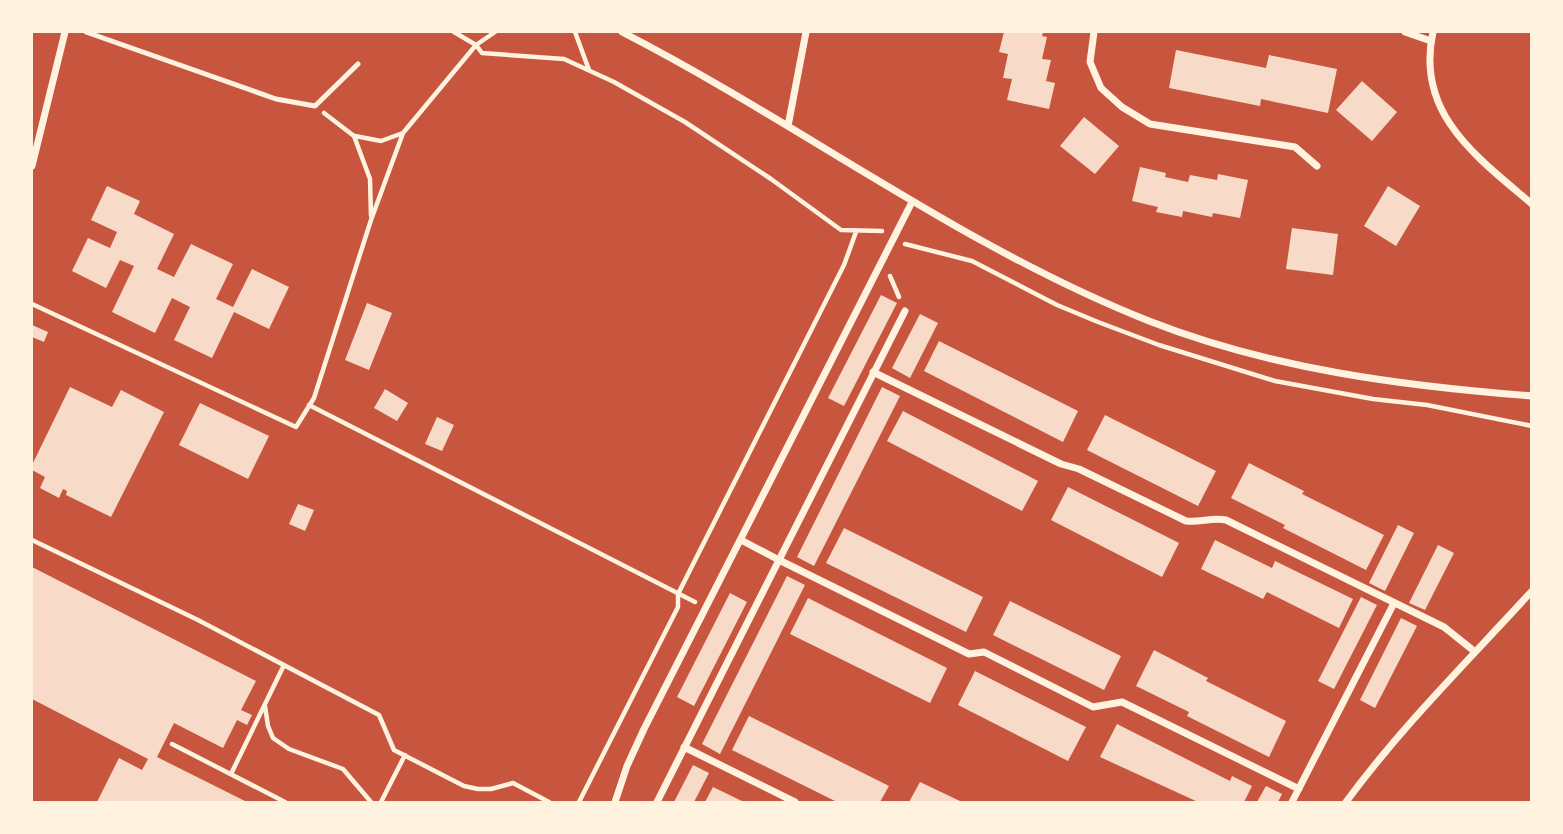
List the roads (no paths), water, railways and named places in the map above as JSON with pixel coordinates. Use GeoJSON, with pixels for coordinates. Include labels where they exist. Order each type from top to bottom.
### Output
{"type":"FeatureCollection","features":[{"type":"Feature","properties":{"kind":"street"},"geometry":{"type":"LineString","coordinates":[[32,166],[65,32]]}},
{"type":"Feature","properties":{"kind":"street"},"geometry":{"type":"LineString","coordinates":[[622,32],[788,126],[997,250],[1083,293],[1151,322],[1236,349],[1323,371],[1531,396]]}},
{"type":"Feature","properties":{"kind":"street"},"geometry":{"type":"LineString","coordinates":[[788,126],[806,32]]}},
{"type":"Feature","properties":{"kind":"street"},"geometry":{"type":"LineString","coordinates":[[1094,32],[1090,62],[1101,88],[1150,124],[1295,147],[1317,166]]}},
{"type":"Feature","properties":{"kind":"street"},"geometry":{"type":"LineString","coordinates":[[1405,32],[1431,41]]}},
{"type":"Feature","properties":{"kind":"street"},"geometry":{"type":"LineString","coordinates":[[1433,32],[1431,72],[1442,112],[1457,137],[1531,204]]}},
{"type":"Feature","properties":{"kind":"street"},"geometry":{"type":"LineString","coordinates":[[615,802],[627,766],[644,729],[912,202]]}},
{"type":"Feature","properties":{"kind":"street"},"geometry":{"type":"LineString","coordinates":[[657,803],[905,311]]}},
{"type":"Feature","properties":{"kind":"street"},"geometry":{"type":"LineString","coordinates":[[873,372],[1061,464],[1079,469],[1186,521],[1197,523],[1213,517],[1226,520],[1444,627],[1474,651]]}},
{"type":"Feature","properties":{"kind":"street"},"geometry":{"type":"LineString","coordinates":[[741,540],[969,654],[984,652],[1093,707],[1122,702],[1299,789]]}},
{"type":"Feature","properties":{"kind":"street"},"geometry":{"type":"LineString","coordinates":[[1346,803],[1385,750],[1531,591]]}},
{"type":"Feature","properties":{"kind":"street"},"geometry":{"type":"LineString","coordinates":[[1292,803],[1394,603]]}},
{"type":"Feature","properties":{"kind":"street"},"geometry":{"type":"LineString","coordinates":[[684,747],[795,803]]}},
{"type":"Feature","properties":{"kind":"lane"},"geometry":{"type":"LineString","coordinates":[[86,32],[276,99],[315,106],[358,64]]}}]}
